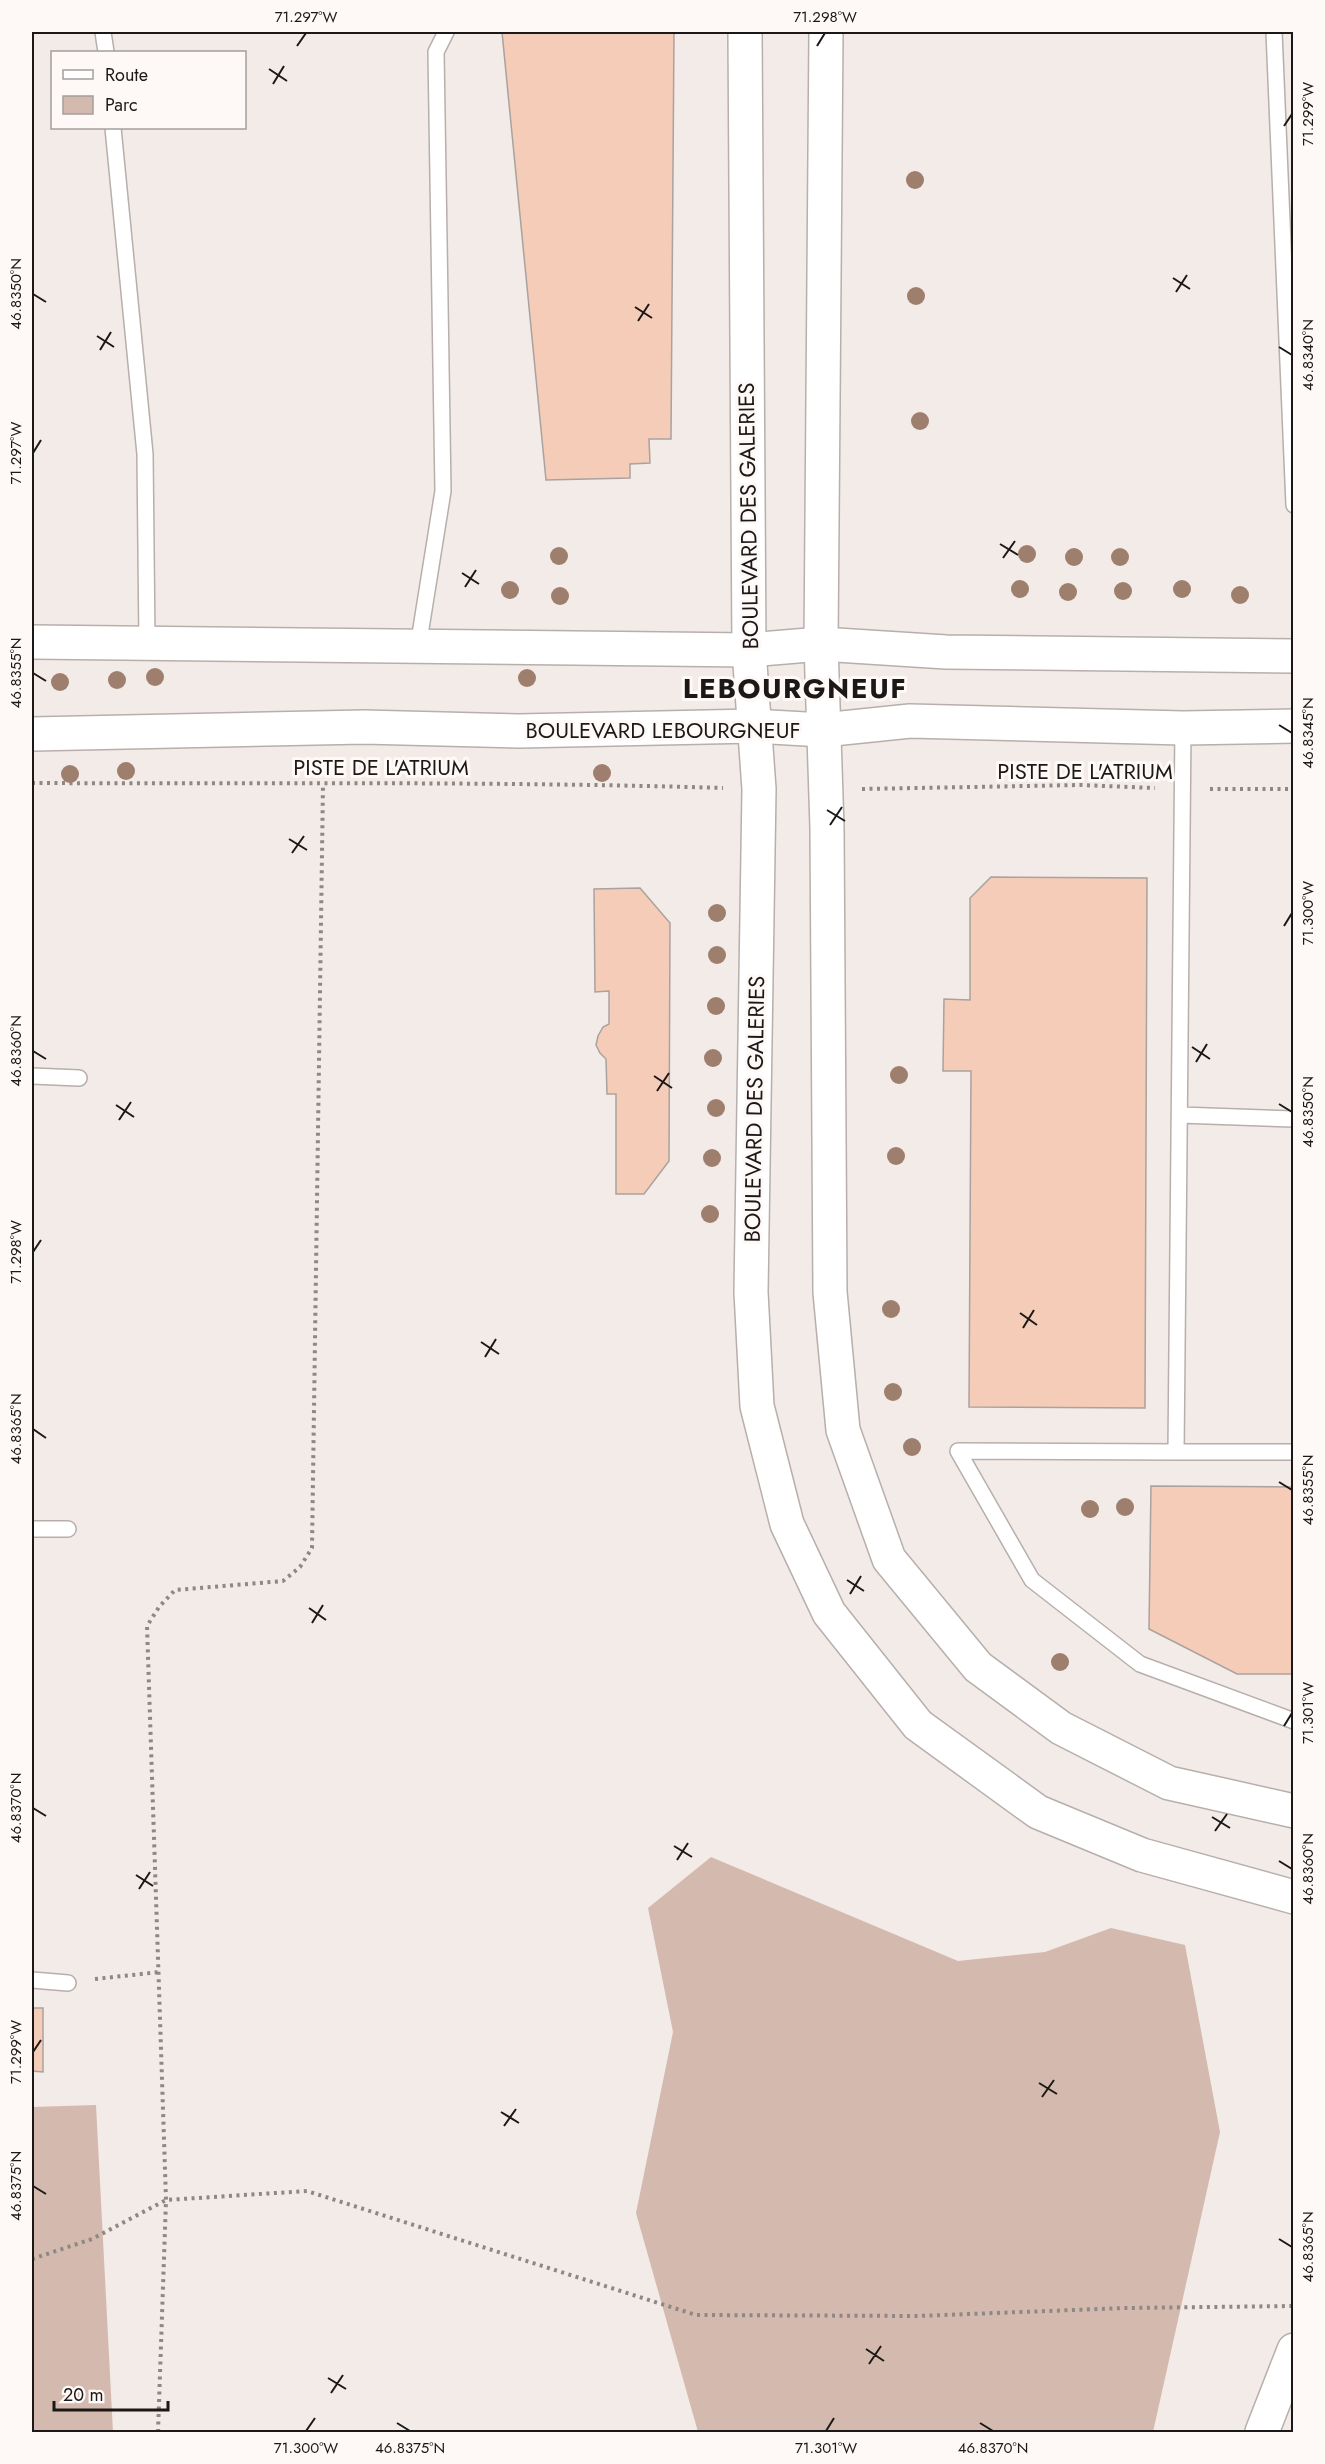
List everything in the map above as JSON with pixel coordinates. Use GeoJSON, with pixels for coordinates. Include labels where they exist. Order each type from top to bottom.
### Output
{"type":"FeatureCollection","features":[{"type":"Feature","properties":{"kind":"street","name":"BOULEVARD DES GALERIES"},"geometry":{"type":"LineString","coordinates":[[745,32],[750,650],[759,789],[751,1292],[757,1406],[787,1524],[829,1613],[918,1725],[1038,1812],[1142,1855],[1293,1897]]}},
{"type":"Feature","properties":{"kind":"street"},"geometry":{"type":"LineString","coordinates":[[825,32],[821,644],[827,828],[830,1292],[843,1430],[889,1559],[978,1667],[1061,1728],[1169,1784],[1293,1811]]}},
{"type":"Feature","properties":{"kind":"street"},"geometry":{"type":"LineString","coordinates":[[32,642],[750,650],[821,644],[946,652],[1293,656]]}},
{"type":"Feature","properties":{"kind":"street","name":"BOULEVARD LEBOURGNEUF"},"geometry":{"type":"LineString","coordinates":[[32,734],[364,727],[519,730],[754,726],[823,730],[910,721],[1183,728],[1293,726]]}},
{"type":"Feature","properties":{"kind":"street"},"geometry":{"type":"LineString","coordinates":[[1262,2433],[1293,2350]]}},
{"type":"Feature","properties":{"kind":"lane"},"geometry":{"type":"LineString","coordinates":[[103,32],[105,51]]}},
{"type":"Feature","properties":{"kind":"lane"},"geometry":{"type":"LineString","coordinates":[[418,646],[443,491],[436,52],[446,32]]}},
{"type":"Feature","properties":{"kind":"lane"},"geometry":{"type":"LineString","coordinates":[[1274,32],[1287,206],[1293,505]]}},
{"type":"Feature","properties":{"kind":"lane"},"geometry":{"type":"LineString","coordinates":[[113,129],[145,454],[147,643]]}},
{"type":"Feature","properties":{"kind":"lane"},"geometry":{"type":"LineString","coordinates":[[1176,1452],[1183,728]]}},
{"type":"Feature","properties":{"kind":"lane"},"geometry":{"type":"LineString","coordinates":[[32,1076],[79,1078]]}},
{"type":"Feature","properties":{"kind":"lane"},"geometry":{"type":"LineString","coordinates":[[1179,1115],[1293,1119]]}},
{"type":"Feature","properties":{"kind":"lane"},"geometry":{"type":"LineString","coordinates":[[1293,1452],[958,1451],[1032,1580],[1140,1664],[1293,1721]]}},
{"type":"Feature","properties":{"kind":"lane"},"geometry":{"type":"LineString","coordinates":[[32,1528],[68,1529]]}},
{"type":"Feature","properties":{"kind":"lane"},"geometry":{"type":"LineString","coordinates":[[32,1980],[68,1983]]}},
{"type":"Feature","properties":{"kind":"path","name":"PISTE DE L'ATRIUM"},"geometry":{"type":"LineString","coordinates":[[32,783],[523,783],[731,789]]}},
{"type":"Feature","properties":{"kind":"path"},"geometry":{"type":"LineString","coordinates":[[158,2433],[166,2200],[147,1626],[159,1607],[175,1590],[283,1581],[300,1567],[312,1548],[323,784]]}},
{"type":"Feature","properties":{"kind":"path","name":"PISTE DE L'ATRIUM"},"geometry":{"type":"LineString","coordinates":[[876,789],[1080,785],[1181,789],[1293,789]]}},
{"type":"Feature","properties":{"kind":"path"},"geometry":{"type":"LineString","coordinates":[[68,1983],[160,1972]]}},
{"type":"Feature","properties":{"kind":"path"},"geometry":{"type":"LineString","coordinates":[[32,2259],[92,2239],[166,2200],[307,2192],[696,2315],[918,2316],[1125,2308],[1293,2306]]}},
{"type":"Feature","properties":{"kind":"green space"},"geometry":{"type":"Polygon","coordinates":[[[711,1857],[958,1961],[1045,1952],[1111,1928],[1185,1945],[1220,2132],[1153,2432],[698,2432],[636,2213],[673,2032],[648,1908],[711,1857]]]}},
{"type":"Feature","properties":{"kind":"green space"},"geometry":{"type":"Polygon","coordinates":[[[96,2105],[113,2432],[32,2432],[32,2107],[96,2105]]]}},
{"type":"Feature","properties":{"kind":"building"},"geometry":{"type":"Polygon","coordinates":[[[502,32],[674,32],[671,439],[649,439],[650,463],[630,464],[630,478],[546,480],[502,32]]]}},
{"type":"Feature","properties":{"kind":"building"},"geometry":{"type":"Polygon","coordinates":[[[991,877],[1147,878],[1145,1408],[969,1407],[971,1071],[943,1071],[944,999],[970,1000],[970,898],[991,877]]]}},
{"type":"Feature","properties":{"kind":"building"},"geometry":{"type":"Polygon","coordinates":[[[640,888],[670,923],[669,1161],[644,1194],[616,1194],[616,1094],[607,1094],[606,1059],[596,1045],[603,1027],[609,1024],[609,991],[595,992],[594,889],[640,888]]]}},
{"type":"Feature","properties":{"kind":"building"},"geometry":{"type":"Polygon","coordinates":[[[1151,1486],[1294,1487],[1294,1674],[1237,1674],[1149,1629],[1151,1486]]]}},
{"type":"Feature","properties":{"kind":"building"},"geometry":{"type":"Polygon","coordinates":[[[32,2008],[43,2008],[43,2072],[32,2071],[32,2008]]]}},
{"type":"Feature","properties":{"kind":"district","name":"LEBOURGNEUF"},"geometry":{"type":"Point","coordinates":[795,688]}}]}
